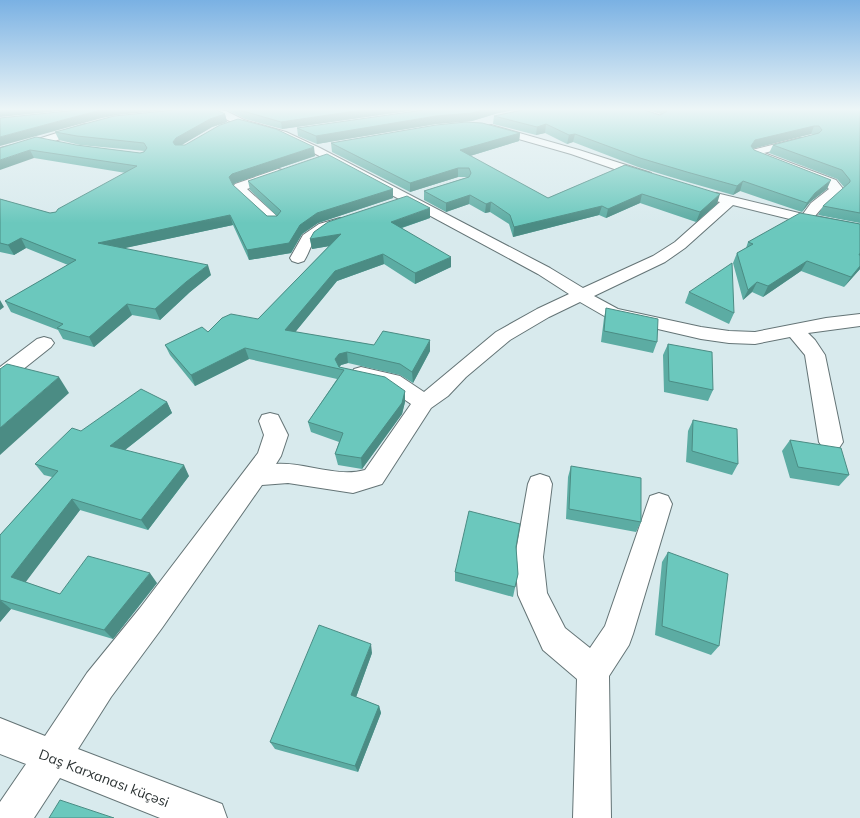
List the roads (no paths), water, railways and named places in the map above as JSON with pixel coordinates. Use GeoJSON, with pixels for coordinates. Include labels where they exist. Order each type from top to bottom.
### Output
{"type":"FeatureCollection","features":[{"type":"Feature","properties":{"kind":"street"},"geometry":{"type":"LineString","coordinates":[[0,152],[20,147]]}},
{"type":"Feature","properties":{"kind":"street"},"geometry":{"type":"LineString","coordinates":[[308,147],[408,198],[544,271],[596,305],[612,313],[701,333],[729,337],[755,338],[794,330],[860,320]]}},
{"type":"Feature","properties":{"kind":"street"},"geometry":{"type":"LineString","coordinates":[[559,147],[660,180]]}},
{"type":"Feature","properties":{"kind":"street"},"geometry":{"type":"LineString","coordinates":[[775,147],[756,152],[755,154],[831,183],[838,190],[816,206],[806,219]]}},
{"type":"Feature","properties":{"kind":"street"},"geometry":{"type":"LineString","coordinates":[[274,221],[241,190],[240,187],[290,169]]}},
{"type":"Feature","properties":{"kind":"street"},"geometry":{"type":"LineString","coordinates":[[387,206],[429,192]]}},
{"type":"Feature","properties":{"kind":"street"},"geometry":{"type":"LineString","coordinates":[[704,194],[806,219],[860,230]]}},
{"type":"Feature","properties":{"kind":"street"},"geometry":{"type":"LineString","coordinates":[[255,476],[288,473],[353,483],[373,477],[423,403],[440,391],[459,372],[503,336],[543,313],[659,259],[680,245],[730,201]]}},
{"type":"Feature","properties":{"kind":"street"},"geometry":{"type":"LineString","coordinates":[[298,258],[308,238],[315,232],[352,218]]}},
{"type":"Feature","properties":{"kind":"street"},"geometry":{"type":"LineString","coordinates":[[794,330],[808,344],[815,355],[831,442]]}},
{"type":"Feature","properties":{"kind":"street"},"geometry":{"type":"LineString","coordinates":[[0,376],[44,343]]}},
{"type":"Feature","properties":{"kind":"street"},"geometry":{"type":"LineString","coordinates":[[348,371],[393,381],[423,403]]}},
{"type":"Feature","properties":{"kind":"street"},"geometry":{"type":"LineString","coordinates":[[12,818],[99,685],[151,618],[269,456],[276,435],[270,421]]}},
{"type":"Feature","properties":{"kind":"street"},"geometry":{"type":"LineString","coordinates":[[540,484],[529,557],[533,594],[554,639],[593,672]]}},
{"type":"Feature","properties":{"kind":"street"},"geometry":{"type":"LineString","coordinates":[[592,818],[593,672],[618,634],[659,504]]}},
{"type":"Feature","properties":{"kind":"street","name":"Daş Karxanası küçəsi"},"geometry":{"type":"LineString","coordinates":[[0,736],[208,818]]}}]}
